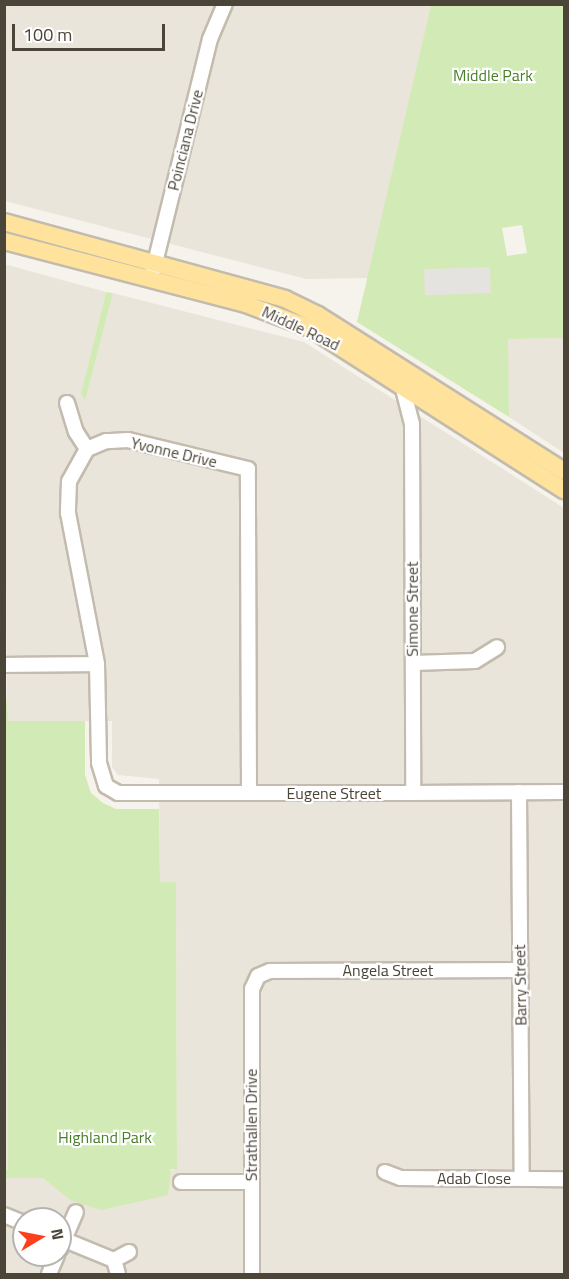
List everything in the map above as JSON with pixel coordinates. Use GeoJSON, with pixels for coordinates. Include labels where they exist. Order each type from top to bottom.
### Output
{"type":"FeatureCollection","features":[{"type":"Feature","properties":{"kind":"main road","name":"Middle Road"},"geometry":{"type":"LineString","coordinates":[[4,222],[249,286],[318,315],[564,471]]}},
{"type":"Feature","properties":{"kind":"main road","name":"Middle Road"},"geometry":{"type":"LineString","coordinates":[[4,241],[151,279],[288,319],[340,344],[564,490]]}},
{"type":"Feature","properties":{"kind":"street","name":"Poinciana Drive"},"geometry":{"type":"LineString","coordinates":[[151,279],[210,39],[225,4]]}},
{"type":"Feature","properties":{"kind":"street","name":"Simone Street"},"geometry":{"type":"LineString","coordinates":[[402,386],[412,424],[413,793]]}},
{"type":"Feature","properties":{"kind":"street"},"geometry":{"type":"LineString","coordinates":[[4,665],[97,664],[68,513],[69,481],[87,449],[76,432],[67,404]]}},
{"type":"Feature","properties":{"kind":"street"},"geometry":{"type":"LineString","coordinates":[[412,424],[421,413],[441,411]]}},
{"type":"Feature","properties":{"kind":"street","name":"Yvonne Drive"},"geometry":{"type":"LineString","coordinates":[[87,449],[106,441],[128,440],[248,470],[249,793]]}},
{"type":"Feature","properties":{"kind":"street"},"geometry":{"type":"LineString","coordinates":[[412,663],[468,663],[497,647]]}},
{"type":"Feature","properties":{"kind":"street","name":"Eugene Street"},"geometry":{"type":"LineString","coordinates":[[97,664],[99,763],[106,786],[118,794],[564,792]]}},
{"type":"Feature","properties":{"kind":"street","name":"Barry Street"},"geometry":{"type":"LineString","coordinates":[[519,792],[522,1178]]}},
{"type":"Feature","properties":{"kind":"street","name":"Angela Street"},"geometry":{"type":"LineString","coordinates":[[258,976],[270,970],[519,970]]}},
{"type":"Feature","properties":{"kind":"street","name":"Strathallen Drive"},"geometry":{"type":"LineString","coordinates":[[252,1275],[252,989],[258,976]]}},
{"type":"Feature","properties":{"kind":"street","name":"Adab Close"},"geometry":{"type":"LineString","coordinates":[[385,1172],[401,1178],[564,1179]]}},
{"type":"Feature","properties":{"kind":"street"},"geometry":{"type":"LineString","coordinates":[[181,1182],[251,1182]]}},
{"type":"Feature","properties":{"kind":"street"},"geometry":{"type":"LineString","coordinates":[[72,1220],[76,1212]]}},
{"type":"Feature","properties":{"kind":"street"},"geometry":{"type":"LineString","coordinates":[[72,1246],[114,1260],[129,1251]]}},
{"type":"Feature","properties":{"kind":"street"},"geometry":{"type":"LineString","coordinates":[[114,1260],[118,1275]]}},
{"type":"Feature","properties":{"kind":"shaded area"},"geometry":{"type":"Polygon","coordinates":[[[4,5],[431,5],[368,278],[306,279],[5,201],[4,5]]]}},
{"type":"Feature","properties":{"kind":"shaded area"},"geometry":{"type":"Polygon","coordinates":[[[4,264],[106,292],[81,393],[85,400],[113,293],[304,342],[564,508],[564,1274],[5,1274],[5,1178],[43,1177],[70,1200],[177,1169],[176,883],[160,883],[159,779],[118,775],[112,767],[112,721],[7,721],[4,264]]]}},
{"type":"Feature","properties":{"kind":"shaded area"},"geometry":{"type":"Polygon","coordinates":[[[490,267],[491,293],[425,295],[424,269],[490,267]]]}},
{"type":"Feature","properties":{"kind":"shaded area"},"geometry":{"type":"Polygon","coordinates":[[[564,338],[564,453],[509,417],[507,339],[564,338]]]}},
{"type":"Feature","properties":{"kind":"shaded area"},"geometry":{"type":"Polygon","coordinates":[[[4,749],[7,749],[8,1170],[4,1170],[4,749]]]}},
{"type":"Feature","properties":{"kind":"green space","name":"Middle Park"},"geometry":{"type":"Polygon","coordinates":[[[431,5],[564,5],[564,338],[508,339],[509,417],[357,322],[431,5]],[[522,225],[502,228],[507,256],[527,253],[522,225]]]}},
{"type":"Feature","properties":{"kind":"green space"},"geometry":{"type":"Polygon","coordinates":[[[106,292],[113,293],[85,401],[81,393],[106,292]]]}},
{"type":"Feature","properties":{"kind":"green space","name":"Highland Park"},"geometry":{"type":"Polygon","coordinates":[[[5,679],[8,721],[85,721],[85,775],[91,793],[103,803],[116,809],[159,809],[160,882],[176,882],[177,1170],[171,1169],[168,1195],[101,1210],[70,1200],[43,1178],[5,1178],[5,1170],[8,1170],[5,679]]]}}]}
